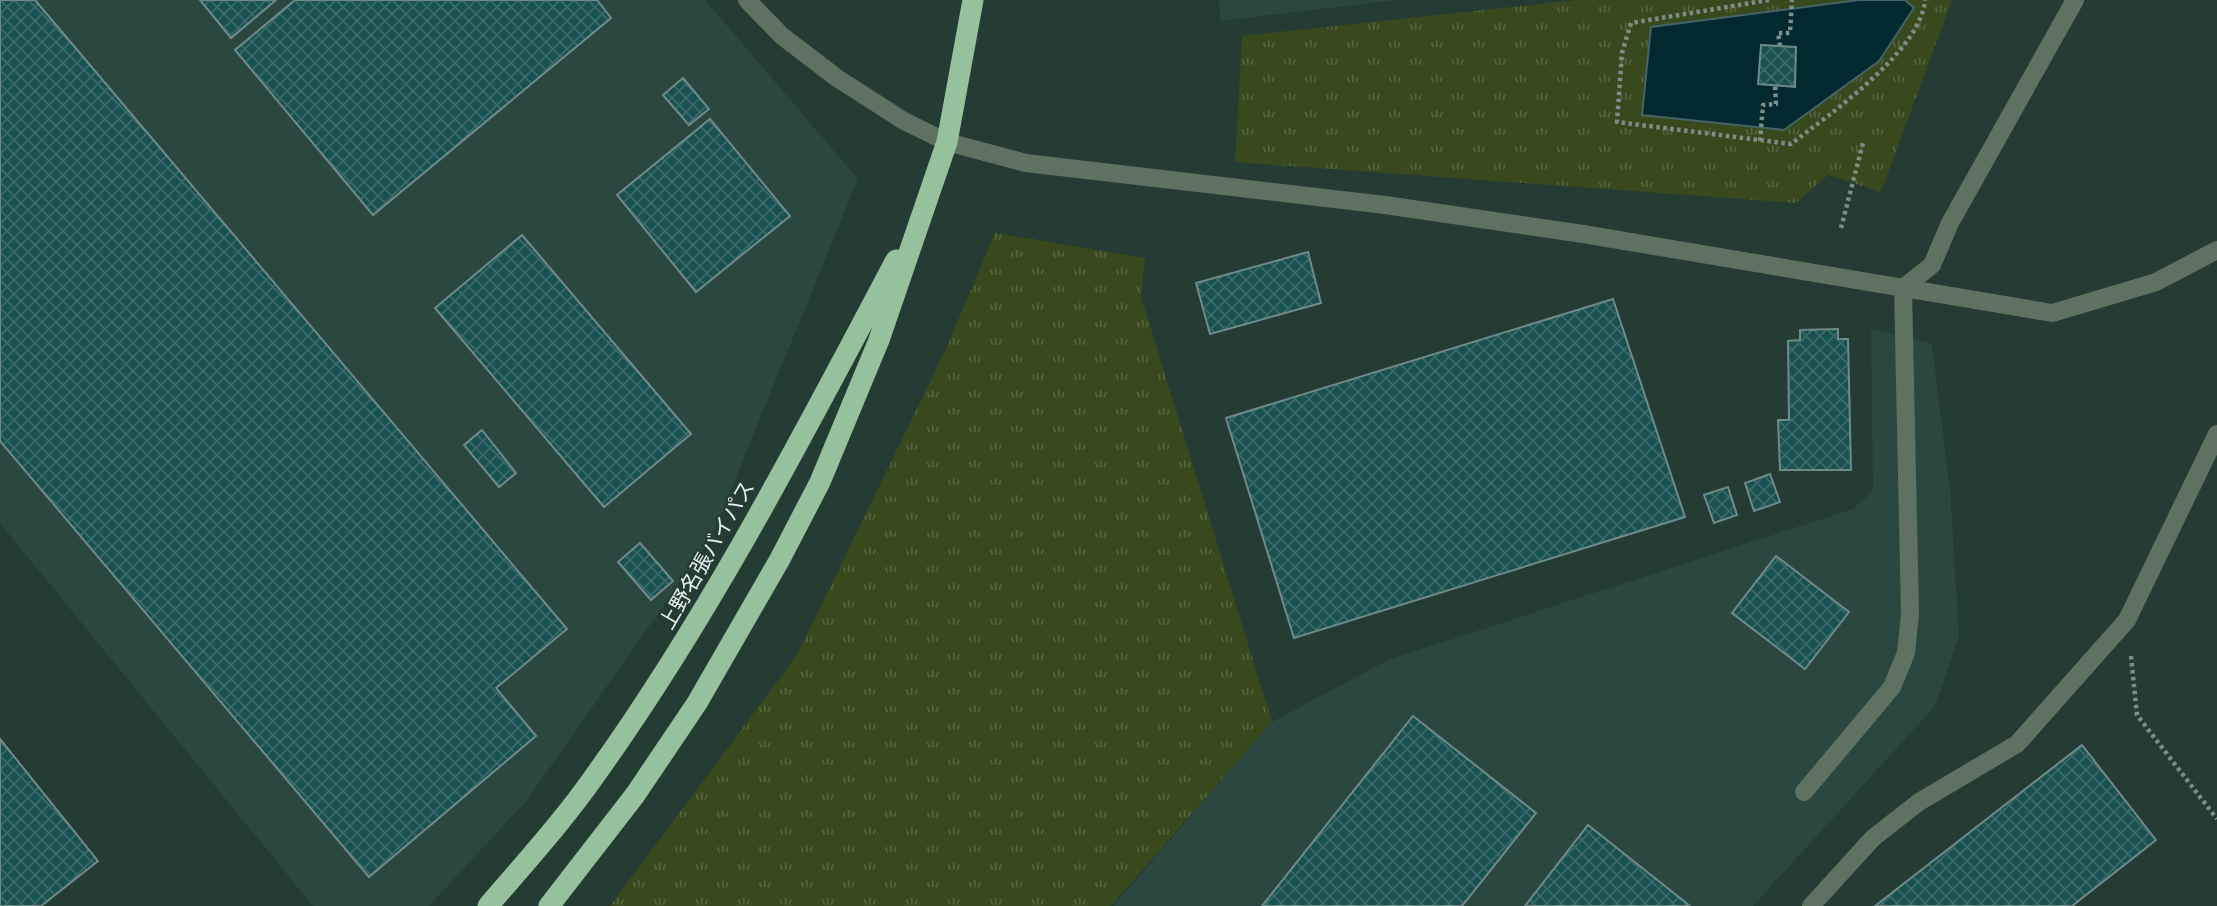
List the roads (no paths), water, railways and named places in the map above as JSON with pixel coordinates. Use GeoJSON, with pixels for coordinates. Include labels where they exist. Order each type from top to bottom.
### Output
{"type":"FeatureCollection","features":[{"type":"Feature","properties":{"kind":"highway","name":"上野名張バイパス"},"geometry":{"type":"LineString","coordinates":[[549,906],[635,794],[697,702],[780,559],[820,482],[873,353],[947,142],[973,0]]}},
{"type":"Feature","properties":{"kind":"highway","name":"上野名張バイパス"},"geometry":{"type":"LineString","coordinates":[[488,906],[595,776],[680,650],[764,508],[927,202]]}},
{"type":"Feature","properties":{"kind":"street"},"geometry":{"type":"LineString","coordinates":[[747,0],[782,36],[836,78],[904,121],[947,142],[1026,163],[1385,205],[2052,313],[2156,282],[2217,250]]}},
{"type":"Feature","properties":{"kind":"street"},"geometry":{"type":"LineString","coordinates":[[1903,288],[1932,265],[1950,223],[2074,0]]}},
{"type":"Feature","properties":{"kind":"street"},"geometry":{"type":"LineString","coordinates":[[1804,792],[1892,687],[1906,653],[1910,614],[1903,288]]}},
{"type":"Feature","properties":{"kind":"street"},"geometry":{"type":"LineString","coordinates":[[1811,906],[1873,838],[1900,816],[2017,744],[2127,620],[2217,434]]}},
{"type":"Feature","properties":{"kind":"water"},"geometry":{"type":"Polygon","coordinates":[[[1859,0],[1905,0],[1914,8],[1879,61],[1784,130],[1642,115],[1651,27],[1859,0]]]}}]}
